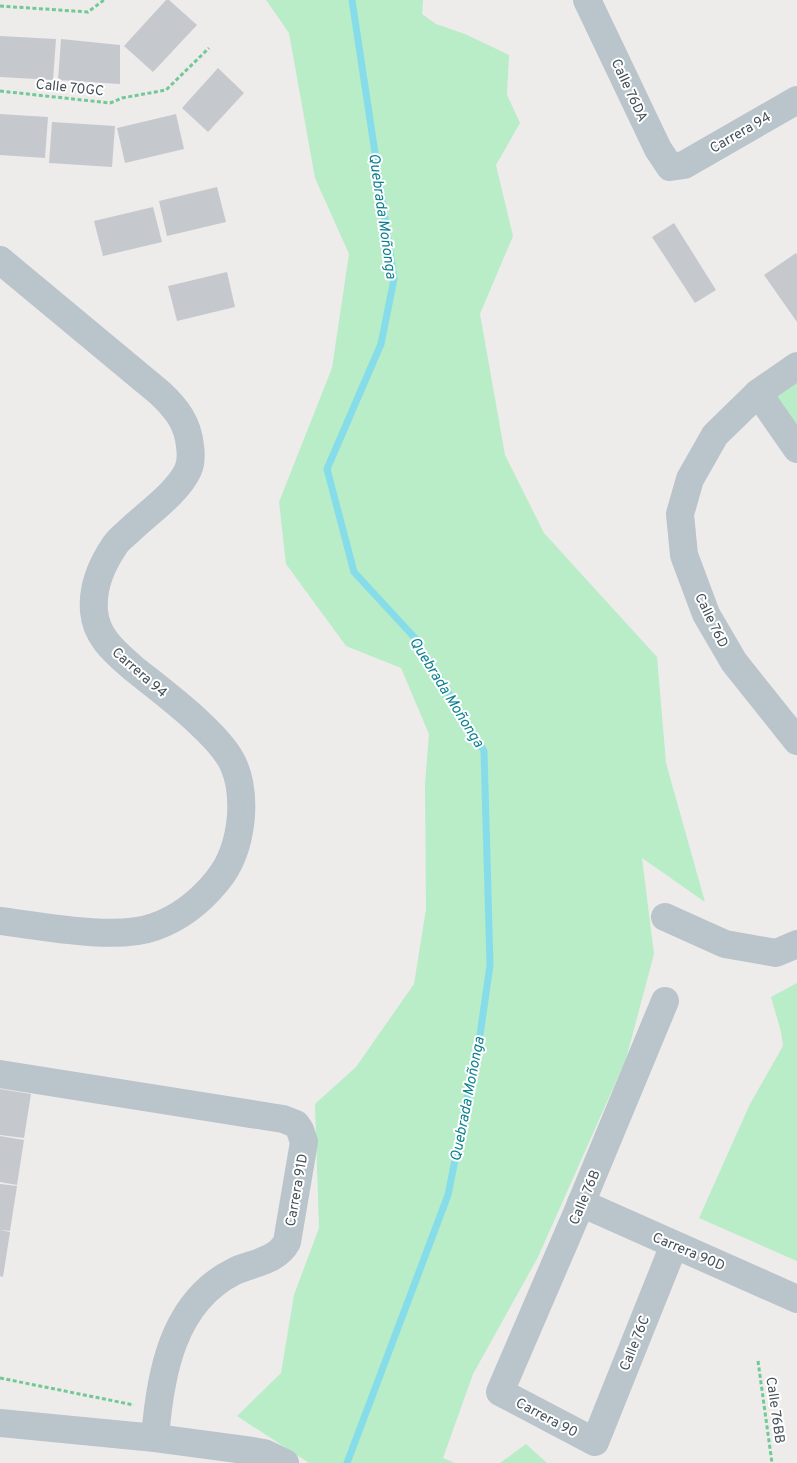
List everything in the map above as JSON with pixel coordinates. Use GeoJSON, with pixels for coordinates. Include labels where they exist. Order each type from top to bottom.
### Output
{"type":"FeatureCollection","features":[{"type":"Feature","properties":{"kind":"street","name":"Calle 76DA"},"geometry":{"type":"LineString","coordinates":[[587,0],[658,149],[670,167],[684,164]]}},
{"type":"Feature","properties":{"kind":"street","name":"Carrera 94"},"geometry":{"type":"LineString","coordinates":[[684,164],[797,100]]}},
{"type":"Feature","properties":{"kind":"street","name":"Carrera 94"},"geometry":{"type":"LineString","coordinates":[[0,260],[160,392],[174,406],[189,433],[191,451],[189,468],[180,484],[116,543],[98,578],[94,610],[97,626],[104,640],[204,728],[222,748],[234,764],[240,785],[241,806],[240,829],[234,853],[221,877],[193,906],[174,918],[152,928],[130,932],[104,933],[0,921]]}},
{"type":"Feature","properties":{"kind":"street","name":"Calle 76D"},"geometry":{"type":"LineString","coordinates":[[797,366],[758,393],[715,436],[690,479],[680,514],[684,555],[706,614],[734,662],[797,741]]}},
{"type":"Feature","properties":{"kind":"street"},"geometry":{"type":"LineString","coordinates":[[758,393],[797,449]]}},
{"type":"Feature","properties":{"kind":"street"},"geometry":{"type":"LineString","coordinates":[[665,917],[725,944],[776,953],[797,944]]}},
{"type":"Feature","properties":{"kind":"street","name":"Calle 76B"},"geometry":{"type":"LineString","coordinates":[[500,1392],[665,1001]]}},
{"type":"Feature","properties":{"kind":"street","name":"Carrera 91D"},"geometry":{"type":"LineString","coordinates":[[0,1074],[282,1119],[296,1124],[300,1130],[304,1148],[287,1242],[284,1248],[275,1255],[236,1271],[220,1281],[206,1292],[179,1326],[173,1342],[157,1410],[155,1438]]}},
{"type":"Feature","properties":{"kind":"street","name":"Carrera 90D"},"geometry":{"type":"LineString","coordinates":[[581,1203],[674,1245],[740,1272],[797,1299]]}},
{"type":"Feature","properties":{"kind":"street","name":"Calle 76C"},"geometry":{"type":"LineString","coordinates":[[595,1442],[674,1245]]}},
{"type":"Feature","properties":{"kind":"street","name":"Carrera 90"},"geometry":{"type":"LineString","coordinates":[[500,1392],[595,1442]]}},
{"type":"Feature","properties":{"kind":"street"},"geometry":{"type":"LineString","coordinates":[[0,1423],[155,1438],[252,1451],[280,1460]]}},
{"type":"Feature","properties":{"kind":"path"},"geometry":{"type":"LineString","coordinates":[[0,6],[88,12],[104,0]]}},
{"type":"Feature","properties":{"kind":"path","name":"Calle 70GC"},"geometry":{"type":"LineString","coordinates":[[0,91],[110,103],[122,98],[166,90],[209,48]]}},
{"type":"Feature","properties":{"kind":"path","name":"Calle 76BB"},"geometry":{"type":"LineString","coordinates":[[758,1361],[772,1463]]}},
{"type":"Feature","properties":{"kind":"path"},"geometry":{"type":"LineString","coordinates":[[0,1378],[157,1410]]}},
{"type":"Feature","properties":{"kind":"green space"},"geometry":{"type":"Polygon","coordinates":[[[266,0],[423,0],[422,14],[436,24],[465,34],[509,55],[507,95],[520,123],[496,165],[513,236],[480,314],[505,455],[544,533],[657,657],[666,763],[705,902],[642,858],[654,954],[626,1059],[538,1257],[473,1374],[443,1458],[455,1463],[309,1463],[237,1416],[281,1373],[294,1295],[319,1228],[315,1104],[356,1067],[414,984],[426,909],[425,784],[429,734],[401,668],[346,646],[286,564],[279,502],[332,368],[349,254],[315,178],[289,33],[266,0]]]}},
{"type":"Feature","properties":{"kind":"green space"},"geometry":{"type":"Polygon","coordinates":[[[797,382],[797,425],[777,397],[797,382]]]}},
{"type":"Feature","properties":{"kind":"green space"},"geometry":{"type":"Polygon","coordinates":[[[797,983],[797,1261],[699,1218],[750,1104],[783,1046],[771,997],[797,983]]]}},
{"type":"Feature","properties":{"kind":"green space"},"geometry":{"type":"Polygon","coordinates":[[[526,1444],[547,1463],[500,1463],[526,1444]]]}},
{"type":"Feature","properties":{"kind":"building"},"geometry":{"type":"Polygon","coordinates":[[[166,0],[169,0],[197,25],[153,72],[124,46],[166,0]]]}},
{"type":"Feature","properties":{"kind":"building"},"geometry":{"type":"Polygon","coordinates":[[[0,36],[56,39],[53,80],[0,77],[0,36]]]}},
{"type":"Feature","properties":{"kind":"building"},"geometry":{"type":"Polygon","coordinates":[[[61,39],[120,45],[120,84],[58,80],[61,39]]]}},
{"type":"Feature","properties":{"kind":"building"},"geometry":{"type":"Polygon","coordinates":[[[218,68],[244,93],[208,132],[182,108],[218,68]]]}},
{"type":"Feature","properties":{"kind":"building"},"geometry":{"type":"Polygon","coordinates":[[[0,114],[48,117],[45,158],[0,155],[0,114]]]}},
{"type":"Feature","properties":{"kind":"building"},"geometry":{"type":"Polygon","coordinates":[[[176,114],[184,149],[125,163],[117,128],[176,114]]]}},
{"type":"Feature","properties":{"kind":"building"},"geometry":{"type":"Polygon","coordinates":[[[52,122],[115,126],[112,167],[49,163],[52,122]]]}},
{"type":"Feature","properties":{"kind":"building"},"geometry":{"type":"Polygon","coordinates":[[[217,187],[226,222],[167,236],[159,201],[217,187]]]}},
{"type":"Feature","properties":{"kind":"building"},"geometry":{"type":"Polygon","coordinates":[[[153,207],[162,242],[103,256],[94,221],[153,207]]]}},
{"type":"Feature","properties":{"kind":"building"},"geometry":{"type":"Polygon","coordinates":[[[674,223],[716,290],[695,303],[652,237],[674,223]]]}},
{"type":"Feature","properties":{"kind":"building"},"geometry":{"type":"Polygon","coordinates":[[[796,253],[797,255],[797,322],[764,275],[796,253]]]}},
{"type":"Feature","properties":{"kind":"building"},"geometry":{"type":"Polygon","coordinates":[[[227,272],[235,307],[177,321],[168,286],[227,272]]]}},
{"type":"Feature","properties":{"kind":"building"},"geometry":{"type":"Polygon","coordinates":[[[0,1089],[31,1094],[24,1138],[0,1135],[0,1089]]]}},
{"type":"Feature","properties":{"kind":"building"},"geometry":{"type":"Polygon","coordinates":[[[0,1136],[24,1140],[17,1185],[0,1182],[0,1136]]]}},
{"type":"Feature","properties":{"kind":"building"},"geometry":{"type":"Polygon","coordinates":[[[0,1184],[17,1186],[10,1231],[0,1230],[0,1184]]]}},
{"type":"Feature","properties":{"kind":"building"},"geometry":{"type":"Polygon","coordinates":[[[0,1230],[10,1232],[3,1277],[0,1276],[0,1230]]]}},
{"type":"Feature","properties":{"kind":"waterway","name":"Quebrada Moñonga"},"geometry":{"type":"LineString","coordinates":[[347,1463],[448,1195],[480,1035],[490,965],[484,751],[414,637],[354,572],[327,469],[381,344],[394,279],[352,0]]}}]}
